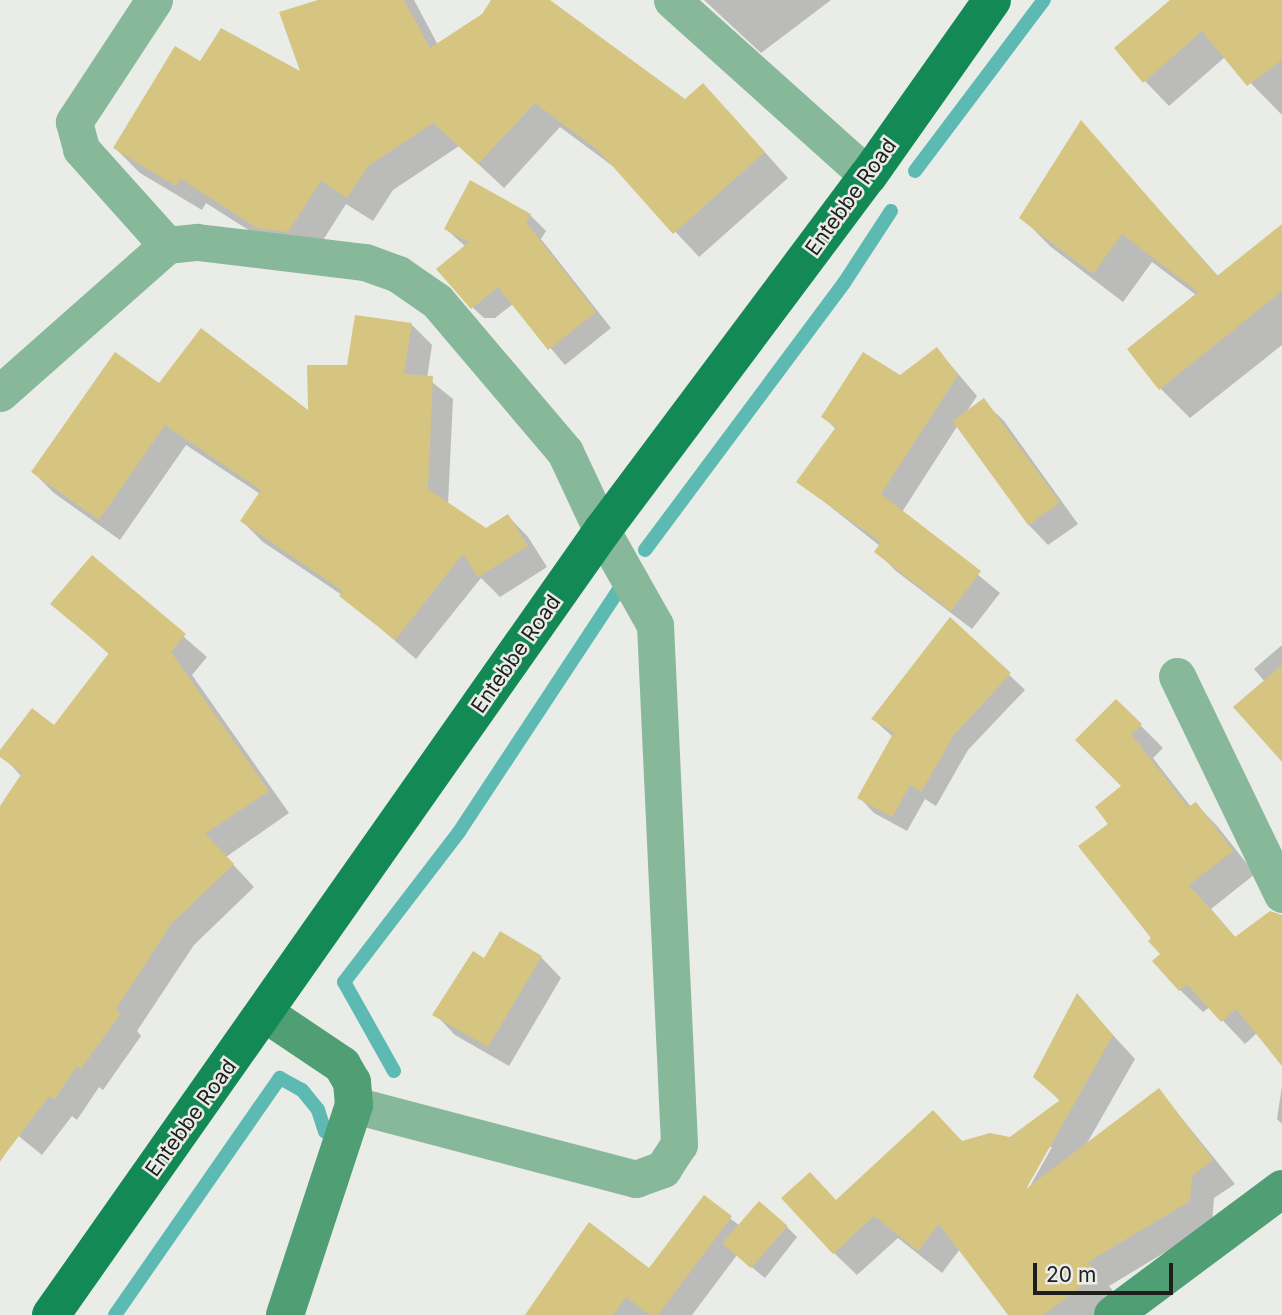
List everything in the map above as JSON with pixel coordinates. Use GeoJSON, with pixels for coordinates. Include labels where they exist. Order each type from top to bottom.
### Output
{"type":"FeatureCollection","features":[{"type":"Feature","properties":{"kind":"main road","name":"Entebbe Road"},"geometry":{"type":"LineString","coordinates":[[51,1315],[266,1014],[602,531],[868,176],[992,0]]}},
{"type":"Feature","properties":{"kind":"main road"},"geometry":{"type":"LineString","coordinates":[[266,1014],[342,1065],[352,1082],[354,1105],[285,1315]]}},
{"type":"Feature","properties":{"kind":"main road"},"geometry":{"type":"LineString","coordinates":[[1113,1315],[1282,1189]]}},
{"type":"Feature","properties":{"kind":"street"},"geometry":{"type":"LineString","coordinates":[[154,0],[93,87],[74,122],[74,137],[167,245]]}},
{"type":"Feature","properties":{"kind":"street"},"geometry":{"type":"LineString","coordinates":[[672,0],[868,176]]}},
{"type":"Feature","properties":{"kind":"street"},"geometry":{"type":"LineString","coordinates":[[0,393],[167,245],[197,242],[365,262],[418,286],[437,301],[565,452],[602,531],[655,625],[659,660],[679,1144],[663,1169],[636,1179],[354,1105]]}},
{"type":"Feature","properties":{"kind":"street"},"geometry":{"type":"LineString","coordinates":[[1177,676],[1282,894]]}},
{"type":"Feature","properties":{"kind":"building"},"geometry":{"type":"Polygon","coordinates":[[[318,0],[404,0],[430,48],[482,14],[491,0],[550,0],[685,99],[703,83],[765,152],[673,234],[599,151],[535,103],[478,164],[433,123],[368,166],[347,198],[321,181],[288,232],[257,228],[181,179],[176,186],[113,148],[175,46],[200,61],[221,28],[300,71],[279,12],[318,0]]]}},
{"type":"Feature","properties":{"kind":"building"},"geometry":{"type":"Polygon","coordinates":[[[1170,0],[1282,0],[1282,60],[1247,86],[1202,31],[1143,83],[1114,48],[1170,0]]]}},
{"type":"Feature","properties":{"kind":"building"},"geometry":{"type":"Polygon","coordinates":[[[1081,120],[1217,276],[1282,224],[1282,291],[1159,390],[1127,349],[1198,292],[1122,234],[1093,274],[1019,218],[1081,120]]]}},
{"type":"Feature","properties":{"kind":"building"},"geometry":{"type":"Polygon","coordinates":[[[470,180],[531,214],[526,222],[596,312],[548,350],[498,287],[471,309],[436,269],[469,242],[444,229],[470,180]]]}},
{"type":"Feature","properties":{"kind":"building"},"geometry":{"type":"Polygon","coordinates":[[[355,315],[412,323],[404,374],[433,376],[428,489],[486,528],[508,514],[528,546],[478,577],[463,554],[395,640],[339,596],[343,591],[240,521],[261,490],[165,425],[99,520],[31,472],[115,352],[159,383],[201,328],[308,410],[307,365],[347,365],[355,315]]]}},
{"type":"Feature","properties":{"kind":"building"},"geometry":{"type":"Polygon","coordinates":[[[937,347],[958,375],[881,494],[981,571],[951,611],[874,552],[881,542],[796,482],[836,427],[821,417],[863,352],[900,375],[937,347]]]}},
{"type":"Feature","properties":{"kind":"building"},"geometry":{"type":"Polygon","coordinates":[[[984,398],[1060,502],[1028,525],[952,421],[984,398]]]}},
{"type":"Feature","properties":{"kind":"building"},"geometry":{"type":"Polygon","coordinates":[[[92,555],[186,634],[171,652],[269,791],[205,834],[234,864],[172,923],[116,1009],[121,1013],[81,1069],[77,1066],[54,1100],[49,1096],[0,1161],[0,806],[22,773],[0,757],[0,750],[32,708],[54,725],[109,653],[50,604],[92,555]]]}},
{"type":"Feature","properties":{"kind":"building"},"geometry":{"type":"Polygon","coordinates":[[[950,617],[1011,673],[954,735],[921,792],[910,785],[892,817],[857,798],[894,732],[871,719],[950,617]]]}},
{"type":"Feature","properties":{"kind":"building"},"geometry":{"type":"Polygon","coordinates":[[[1282,665],[1282,762],[1233,707],[1282,665]]]}},
{"type":"Feature","properties":{"kind":"building"},"geometry":{"type":"Polygon","coordinates":[[[1116,699],[1142,724],[1131,734],[1188,807],[1196,802],[1233,851],[1189,885],[1235,937],[1270,911],[1282,915],[1282,1066],[1236,1009],[1221,1022],[1187,984],[1179,991],[1152,961],[1160,954],[1148,941],[1151,938],[1078,846],[1108,824],[1095,807],[1121,786],[1075,740],[1116,699]]]}},
{"type":"Feature","properties":{"kind":"building"},"geometry":{"type":"Polygon","coordinates":[[[500,931],[542,956],[488,1047],[432,1015],[473,951],[484,958],[500,931]]]}},
{"type":"Feature","properties":{"kind":"building"},"geometry":{"type":"Polygon","coordinates":[[[1077,993],[1113,1035],[1026,1189],[1159,1088],[1213,1160],[1192,1176],[1190,1201],[1088,1262],[1097,1275],[1043,1315],[1008,1315],[939,1224],[918,1251],[874,1216],[833,1254],[781,1198],[810,1172],[836,1200],[933,1110],[962,1141],[990,1133],[1010,1137],[1060,1100],[1033,1077],[1077,993]]]}},
{"type":"Feature","properties":{"kind":"building"},"geometry":{"type":"Polygon","coordinates":[[[704,1195],[732,1216],[658,1315],[650,1315],[626,1297],[613,1315],[525,1315],[589,1222],[649,1268],[704,1195]]]}},
{"type":"Feature","properties":{"kind":"building"},"geometry":{"type":"Polygon","coordinates":[[[759,1201],[788,1226],[751,1268],[722,1243],[759,1201]]]}},
{"type":"Feature","properties":{"kind":"waterway"},"geometry":{"type":"LineString","coordinates":[[915,171],[1044,0]]}},
{"type":"Feature","properties":{"kind":"waterway"},"geometry":{"type":"LineString","coordinates":[[645,550],[844,283],[891,211]]}},
{"type":"Feature","properties":{"kind":"waterway"},"geometry":{"type":"LineString","coordinates":[[394,1071],[344,982],[459,832],[624,582]]}},
{"type":"Feature","properties":{"kind":"waterway"},"geometry":{"type":"LineString","coordinates":[[115,1315],[280,1078],[302,1090],[318,1110],[325,1132]]}}]}
